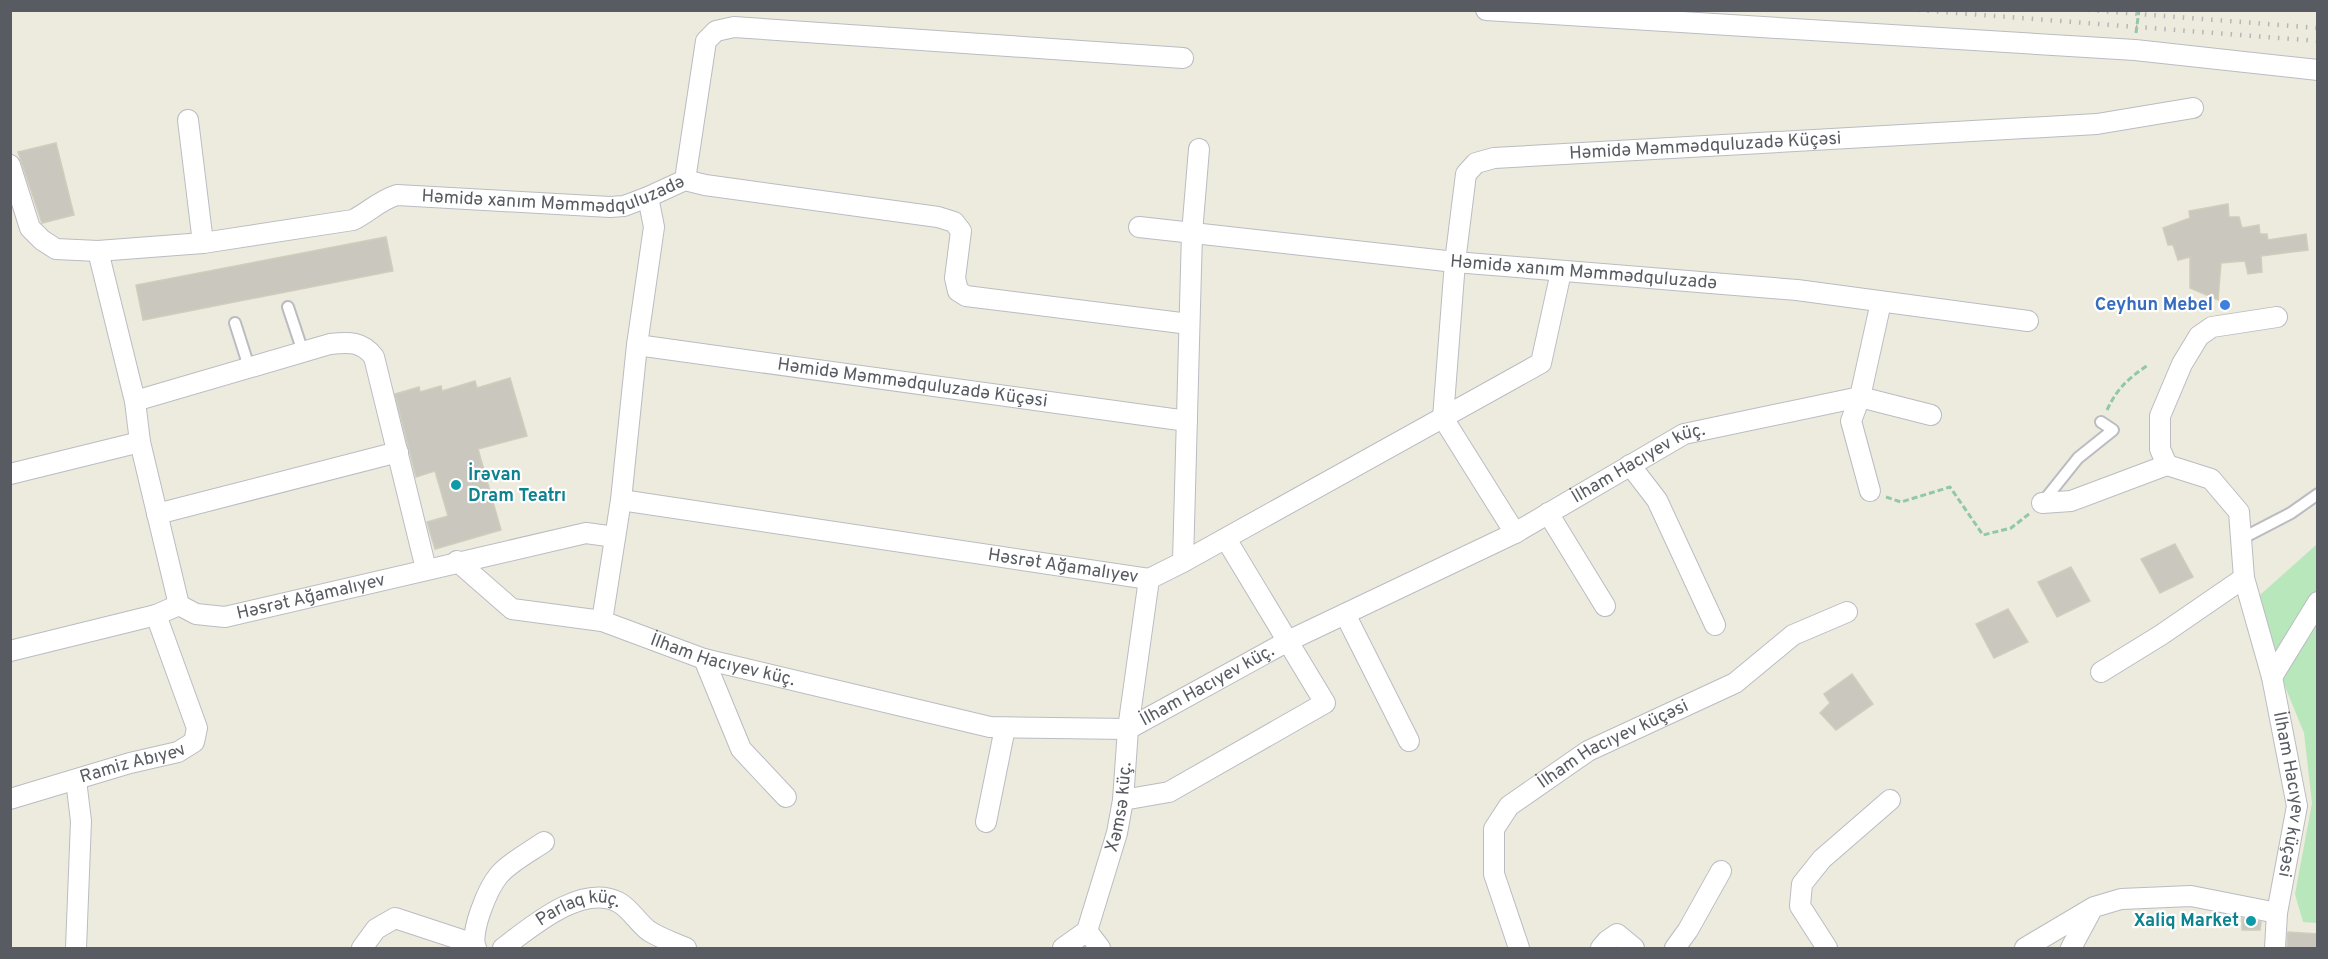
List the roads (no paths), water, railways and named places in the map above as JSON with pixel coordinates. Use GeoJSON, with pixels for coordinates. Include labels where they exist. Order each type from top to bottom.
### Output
{"type":"FeatureCollection","features":[{"type":"Feature","properties":{"kind":"street"},"geometry":{"type":"LineString","coordinates":[[1486,10],[2135,50],[2318,70]]}},
{"type":"Feature","properties":{"kind":"street"},"geometry":{"type":"LineString","coordinates":[[685,180],[706,41],[734,19],[1183,58]]}},
{"type":"Feature","properties":{"kind":"street","name":"Həmidə Məmmədquluzadə Küçəsi"},"geometry":{"type":"LineString","coordinates":[[1443,418],[1455,262],[1466,174],[1476,163],[1494,158],[2097,124],[2193,108]]}},
{"type":"Feature","properties":{"kind":"street"},"geometry":{"type":"LineString","coordinates":[[188,120],[203,243]]}},
{"type":"Feature","properties":{"kind":"street"},"geometry":{"type":"LineString","coordinates":[[1183,562],[1192,234],[1199,149]]}},
{"type":"Feature","properties":{"kind":"street","name":"Həmidə xanım Məmmədquluzadə"},"geometry":{"type":"LineString","coordinates":[[10,165],[30,228],[56,249],[98,251],[203,243],[353,220],[368,213],[384,199],[397,195],[624,206],[685,180],[705,185],[938,217],[954,222],[961,231],[955,278],[958,291],[966,296],[1190,324]]}},
{"type":"Feature","properties":{"kind":"street"},"geometry":{"type":"LineString","coordinates":[[602,621],[621,500],[637,345],[654,227],[648,197]]}},
{"type":"Feature","properties":{"kind":"street","name":"Həmidə xanım Məmmədquluzadə"},"geometry":{"type":"LineString","coordinates":[[1139,227],[1455,262],[1797,290],[2028,321]]}},
{"type":"Feature","properties":{"kind":"street"},"geometry":{"type":"LineString","coordinates":[[10,651],[156,615],[179,605],[140,442],[135,401],[98,251]]}},
{"type":"Feature","properties":{"kind":"street","name":"Həsrət Ağamalıyev"},"geometry":{"type":"LineString","coordinates":[[621,500],[1149,579],[1226,539],[1540,363],[1561,272]]}},
{"type":"Feature","properties":{"kind":"street"},"geometry":{"type":"LineString","coordinates":[[1870,491],[1851,421],[1860,398],[1881,302]]}},
{"type":"Feature","properties":{"kind":"street"},"geometry":{"type":"LineString","coordinates":[[2042,503],[2071,501],[2167,465],[2160,449],[2160,417],[2182,364],[2199,336],[2212,327],[2277,317]]}},
{"type":"Feature","properties":{"kind":"street"},"geometry":{"type":"LineString","coordinates":[[135,401],[330,344],[353,342],[367,346],[374,357],[426,569]]}},
{"type":"Feature","properties":{"kind":"street","name":"Həmidə Məmmədquluzadə Küçəsi"},"geometry":{"type":"LineString","coordinates":[[637,345],[1187,421]]}},
{"type":"Feature","properties":{"kind":"street","name":"İlham Hacıyev küç."},"geometry":{"type":"LineString","coordinates":[[458,561],[512,609],[602,621],[704,659],[990,727],[1128,729],[1288,641],[1515,532],[1684,434],[1860,398],[1931,415]]}},
{"type":"Feature","properties":{"kind":"street"},"geometry":{"type":"LineString","coordinates":[[1443,418],[1515,532]]}},
{"type":"Feature","properties":{"kind":"street"},"geometry":{"type":"LineString","coordinates":[[10,474],[140,442]]}},
{"type":"Feature","properties":{"kind":"street"},"geometry":{"type":"LineString","coordinates":[[157,513],[398,452]]}},
{"type":"Feature","properties":{"kind":"street"},"geometry":{"type":"LineString","coordinates":[[1630,465],[1657,500],[1715,625]]}},
{"type":"Feature","properties":{"kind":"street","name":"İlham Hacıyev küçəsi"},"geometry":{"type":"LineString","coordinates":[[2167,465],[2211,479],[2240,512],[2244,578],[2272,677],[2297,806],[2277,914],[2275,948]]}},
{"type":"Feature","properties":{"kind":"street"},"geometry":{"type":"LineString","coordinates":[[1548,513],[1605,606]]}},
{"type":"Feature","properties":{"kind":"street","name":"Həsrət Ağamalıyev"},"geometry":{"type":"LineString","coordinates":[[179,605],[196,614],[225,617],[586,533],[615,537]]}},
{"type":"Feature","properties":{"kind":"street"},"geometry":{"type":"LineString","coordinates":[[1123,800],[1169,792],[1324,703],[1226,539]]}},
{"type":"Feature","properties":{"kind":"street"},"geometry":{"type":"LineString","coordinates":[[2102,672],[2244,578]]}},
{"type":"Feature","properties":{"kind":"street","name":"Xəmsə küç."},"geometry":{"type":"LineString","coordinates":[[1087,931],[1117,833],[1123,800],[1128,729],[1149,579]]}},
{"type":"Feature","properties":{"kind":"street"},"geometry":{"type":"LineString","coordinates":[[2272,677],[2318,602]]}},
{"type":"Feature","properties":{"kind":"street","name":"İlham Hacıyev küçəsi"},"geometry":{"type":"LineString","coordinates":[[1519,948],[1494,874],[1494,829],[1509,806],[1588,751],[1735,682],[1793,635],[1847,612]]}},
{"type":"Feature","properties":{"kind":"street"},"geometry":{"type":"LineString","coordinates":[[1345,614],[1409,741]]}},
{"type":"Feature","properties":{"kind":"street","name":"Ramiz Abıyev"},"geometry":{"type":"LineString","coordinates":[[10,799],[178,752],[194,742],[197,728],[156,615]]}},
{"type":"Feature","properties":{"kind":"street"},"geometry":{"type":"LineString","coordinates":[[704,659],[741,749],[786,797]]}},
{"type":"Feature","properties":{"kind":"street"},"geometry":{"type":"LineString","coordinates":[[986,822],[1005,728]]}},
{"type":"Feature","properties":{"kind":"street"},"geometry":{"type":"LineString","coordinates":[[76,780],[81,821],[76,948]]}},
{"type":"Feature","properties":{"kind":"street"},"geometry":{"type":"LineString","coordinates":[[1827,948],[1800,906],[1802,884],[1822,859],[1890,800]]}},
{"type":"Feature","properties":{"kind":"street"},"geometry":{"type":"LineString","coordinates":[[362,948],[376,929],[395,918],[475,946],[476,924],[489,891],[499,874],[544,842]]}},
{"type":"Feature","properties":{"kind":"street"},"geometry":{"type":"LineString","coordinates":[[1675,948],[1688,930],[1721,871]]}},
{"type":"Feature","properties":{"kind":"street"},"geometry":{"type":"LineString","coordinates":[[2025,948],[2094,907],[2121,899],[2191,896],[2277,914]]}},
{"type":"Feature","properties":{"kind":"street","name":"Parlaq küç."},"geometry":{"type":"LineString","coordinates":[[503,948],[546,915],[577,902],[600,897],[619,902],[649,931],[687,948]]}},
{"type":"Feature","properties":{"kind":"street"},"geometry":{"type":"LineString","coordinates":[[2071,948],[2094,907]]}},
{"type":"Feature","properties":{"kind":"street"},"geometry":{"type":"LineString","coordinates":[[1063,948],[1087,931],[1100,948]]}},
{"type":"Feature","properties":{"kind":"street"},"geometry":{"type":"LineString","coordinates":[[1601,948],[1617,934],[1634,948]]}},
{"type":"Feature","properties":{"kind":"lane"},"geometry":{"type":"LineString","coordinates":[[288,307],[303,352]]}},
{"type":"Feature","properties":{"kind":"lane"},"geometry":{"type":"LineString","coordinates":[[235,323],[249,367]]}},
{"type":"Feature","properties":{"kind":"lane"},"geometry":{"type":"LineString","coordinates":[[2042,503],[2078,458],[2113,430],[2102,422]]}},
{"type":"Feature","properties":{"kind":"lane"},"geometry":{"type":"LineString","coordinates":[[2241,539],[2291,513],[2318,494]]}},
{"type":"Feature","properties":{"kind":"railway"},"geometry":{"type":"LineString","coordinates":[[1918,10],[2318,41]]}},
{"type":"Feature","properties":{"kind":"railway"},"geometry":{"type":"LineString","coordinates":[[2088,10],[2318,28]]}},
{"type":"Feature","properties":{"kind":"place","name":"Ceyhun Mebel"},"geometry":{"type":"Point","coordinates":[2225,305]}},
{"type":"Feature","properties":{"kind":"place","name":"İrəvan Dram Teatrı"},"geometry":{"type":"Point","coordinates":[456,485]}},
{"type":"Feature","properties":{"kind":"place","name":"Xaliq Market"},"geometry":{"type":"Point","coordinates":[2251,921]}}]}
